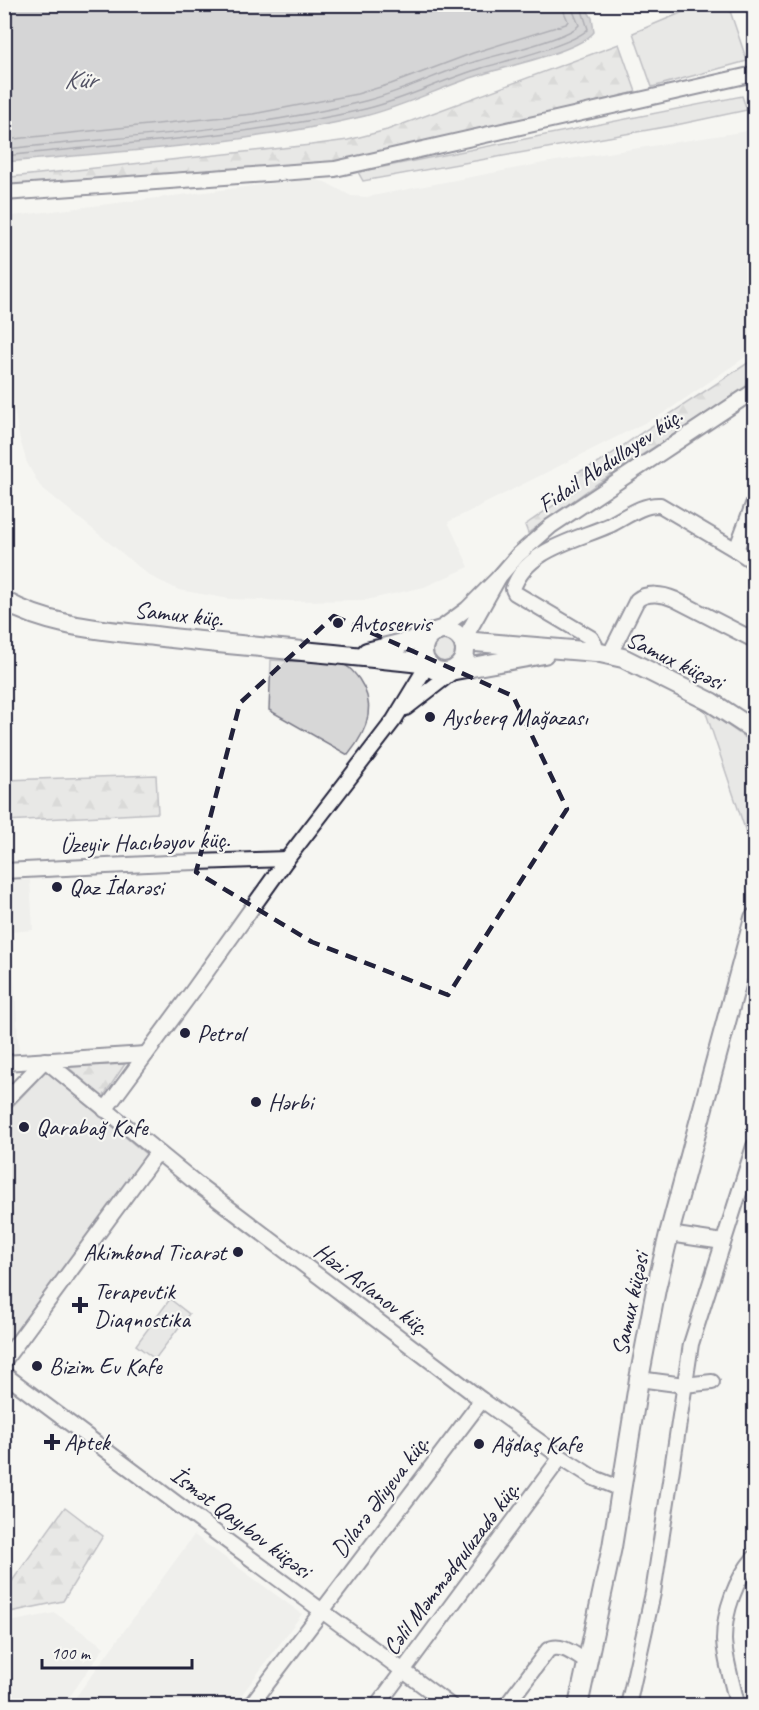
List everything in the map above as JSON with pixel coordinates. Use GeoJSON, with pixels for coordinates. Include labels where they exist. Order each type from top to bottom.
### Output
{"type":"FeatureCollection","features":[{"type":"Feature","properties":{"kind":"main road","name":"Samux küç."},"geometry":{"type":"LineString","coordinates":[[4,601],[41,618],[72,625],[187,640],[428,664]]}},
{"type":"Feature","properties":{"kind":"main road"},"geometry":{"type":"LineString","coordinates":[[354,655],[400,644],[436,632],[448,631],[459,636],[465,647],[463,660],[455,670]]}},
{"type":"Feature","properties":{"kind":"main road"},"geometry":{"type":"LineString","coordinates":[[436,632],[426,640],[424,646],[425,659],[438,671],[449,672],[569,650]]}},
{"type":"Feature","properties":{"kind":"main road"},"geometry":{"type":"LineString","coordinates":[[463,641],[569,650]]}},
{"type":"Feature","properties":{"kind":"main road","name":"Samux küçəsi"},"geometry":{"type":"LineString","coordinates":[[569,650],[603,653],[631,661],[711,702],[754,730]]}},
{"type":"Feature","properties":{"kind":"main road","name":"Samux küçəsi"},"geometry":{"type":"LineString","coordinates":[[578,1706],[610,1557],[656,1289],[669,1234],[748,963],[754,918]]}},
{"type":"Feature","properties":{"kind":"street"},"geometry":{"type":"LineString","coordinates":[[4,193],[335,169],[754,74]]}},
{"type":"Feature","properties":{"kind":"street","name":"Fidail Abdullayev küç."},"geometry":{"type":"LineString","coordinates":[[499,577],[518,555],[551,526],[754,391]]}},
{"type":"Feature","properties":{"kind":"street"},"geometry":{"type":"LineString","coordinates":[[736,550],[754,502]]}},
{"type":"Feature","properties":{"kind":"street"},"geometry":{"type":"LineString","coordinates":[[754,562],[660,505],[651,504],[609,525],[547,551],[528,566],[515,581],[513,589],[514,593],[591,638],[603,653],[637,600],[649,595],[665,595],[754,640]]}},
{"type":"Feature","properties":{"kind":"street"},"geometry":{"type":"LineString","coordinates":[[436,632],[467,609],[499,577]]}},
{"type":"Feature","properties":{"kind":"street"},"geometry":{"type":"LineString","coordinates":[[463,641],[499,577]]}},
{"type":"Feature","properties":{"kind":"street"},"geometry":{"type":"LineString","coordinates":[[105,1110],[287,859],[394,720],[428,664]]}},
{"type":"Feature","properties":{"kind":"street"},"geometry":{"type":"LineString","coordinates":[[394,720],[455,670]]}},
{"type":"Feature","properties":{"kind":"street","name":"Üzeyir Hacıbəyov küç."},"geometry":{"type":"LineString","coordinates":[[4,871],[287,859]]}},
{"type":"Feature","properties":{"kind":"street"},"geometry":{"type":"LineString","coordinates":[[4,1063],[146,1054]]}},
{"type":"Feature","properties":{"kind":"street"},"geometry":{"type":"LineString","coordinates":[[4,1102],[45,1060]]}},
{"type":"Feature","properties":{"kind":"street","name":"Həzi Aslanov küç."},"geometry":{"type":"LineString","coordinates":[[45,1060],[157,1153],[482,1400],[594,1478],[622,1489]]}},
{"type":"Feature","properties":{"kind":"street"},"geometry":{"type":"LineString","coordinates":[[628,1706],[653,1593],[691,1344],[754,1146]]}},
{"type":"Feature","properties":{"kind":"street"},"geometry":{"type":"LineString","coordinates":[[4,1361],[157,1153]]}},
{"type":"Feature","properties":{"kind":"street"},"geometry":{"type":"LineString","coordinates":[[669,1234],[723,1242]]}},
{"type":"Feature","properties":{"kind":"street","name":"İsmət Qayıbov küçəsi"},"geometry":{"type":"LineString","coordinates":[[4,1374],[451,1706]]}},
{"type":"Feature","properties":{"kind":"street"},"geometry":{"type":"LineString","coordinates":[[639,1379],[684,1385],[712,1382]]}},
{"type":"Feature","properties":{"kind":"street","name":"Dilarə Əliyeva küç."},"geometry":{"type":"LineString","coordinates":[[249,1706],[482,1400]]}},
{"type":"Feature","properties":{"kind":"street","name":"Cəlil Məmmədquluzadə küç."},"geometry":{"type":"LineString","coordinates":[[377,1706],[561,1457]]}},
{"type":"Feature","properties":{"kind":"street"},"geometry":{"type":"LineString","coordinates":[[739,1706],[724,1641],[727,1611],[754,1558]]}},
{"type":"Feature","properties":{"kind":"street"},"geometry":{"type":"LineString","coordinates":[[506,1706],[548,1650],[560,1647],[587,1662]]}},
{"type":"Feature","properties":{"kind":"highlighted area"},"geometry":{"type":"Polygon","coordinates":[[[334,616],[513,696],[567,809],[448,995],[312,942],[196,872],[240,703],[334,616]]]}},
{"type":"Feature","properties":{"kind":"shaded area"},"geometry":{"type":"Polygon","coordinates":[[[754,130],[754,351],[664,413],[448,522],[469,567],[424,587],[366,600],[230,599],[179,590],[150,576],[40,486],[27,463],[19,436],[10,385],[5,386],[5,217],[310,179],[325,182],[351,196],[367,197],[544,163],[754,130]]]}},
{"type":"Feature","properties":{"kind":"shaded area"},"geometry":{"type":"Polygon","coordinates":[[[30,880],[33,930],[11,932],[19,1052],[5,1053],[5,881],[30,880]]]}},
{"type":"Feature","properties":{"kind":"shaded area"},"geometry":{"type":"Polygon","coordinates":[[[194,1535],[302,1614],[234,1705],[70,1705],[194,1535]]]}},
{"type":"Feature","properties":{"kind":"shaded area"},"geometry":{"type":"Polygon","coordinates":[[[55,1613],[104,1647],[64,1705],[5,1705],[5,1623],[55,1613]]]}},
{"type":"Feature","properties":{"kind":"green space"},"geometry":{"type":"Polygon","coordinates":[[[700,5],[728,5],[747,61],[652,87],[633,33],[700,5]]]}},
{"type":"Feature","properties":{"kind":"green space"},"geometry":{"type":"Polygon","coordinates":[[[619,44],[636,92],[354,160],[5,187],[4,180],[11,177],[348,140],[387,130],[619,44]]]}},
{"type":"Feature","properties":{"kind":"green space"},"geometry":{"type":"Polygon","coordinates":[[[742,96],[747,110],[676,125],[363,181],[358,172],[742,96]]]}},
{"type":"Feature","properties":{"kind":"green space"},"geometry":{"type":"Polygon","coordinates":[[[754,359],[754,383],[598,483],[528,533],[525,525],[577,489],[576,473],[599,463],[754,359]]]}},
{"type":"Feature","properties":{"kind":"green space"},"geometry":{"type":"Polygon","coordinates":[[[444,639],[452,643],[456,651],[452,659],[444,663],[436,659],[432,651],[436,643],[444,639]]]}},
{"type":"Feature","properties":{"kind":"green space"},"geometry":{"type":"Polygon","coordinates":[[[271,660],[337,662],[347,666],[357,676],[368,699],[367,718],[365,728],[348,755],[269,710],[271,660]]]}},
{"type":"Feature","properties":{"kind":"green space"},"geometry":{"type":"Polygon","coordinates":[[[705,710],[754,746],[754,856],[705,710]]]}},
{"type":"Feature","properties":{"kind":"green space"},"geometry":{"type":"Polygon","coordinates":[[[156,775],[158,813],[5,821],[5,780],[156,775]]]}},
{"type":"Feature","properties":{"kind":"green space"},"geometry":{"type":"Polygon","coordinates":[[[125,1064],[103,1097],[68,1067],[125,1064]]]}},
{"type":"Feature","properties":{"kind":"green space"},"geometry":{"type":"Polygon","coordinates":[[[46,1071],[147,1155],[5,1346],[5,1114],[46,1071]]]}},
{"type":"Feature","properties":{"kind":"green space"},"geometry":{"type":"Polygon","coordinates":[[[170,1299],[189,1314],[155,1359],[136,1345],[170,1299]]]}},
{"type":"Feature","properties":{"kind":"green space"},"geometry":{"type":"Polygon","coordinates":[[[65,1507],[103,1536],[63,1601],[5,1613],[5,1591],[65,1507]]]}},
{"type":"Feature","properties":{"kind":"water","name":"Kür"},"geometry":{"type":"Polygon","coordinates":[[[5,5],[584,5],[592,18],[594,32],[573,46],[541,58],[492,71],[365,116],[321,126],[231,140],[5,162],[5,5]]]}},
{"type":"Feature","properties":{"kind":"place","name":"Avtoservis"},"geometry":{"type":"Point","coordinates":[338,623]}},
{"type":"Feature","properties":{"kind":"place","name":"Aysberq Mağazası"},"geometry":{"type":"Point","coordinates":[430,717]}},
{"type":"Feature","properties":{"kind":"place","name":"Qaz İdarəsi"},"geometry":{"type":"Point","coordinates":[57,887]}},
{"type":"Feature","properties":{"kind":"place","name":"Petrol"},"geometry":{"type":"Point","coordinates":[185,1033]}},
{"type":"Feature","properties":{"kind":"place","name":"Hərbi"},"geometry":{"type":"Point","coordinates":[256,1102]}},
{"type":"Feature","properties":{"kind":"place","name":"Qarabağ Kafe"},"geometry":{"type":"Point","coordinates":[24,1127]}},
{"type":"Feature","properties":{"kind":"place","name":"Akimkond Ticarət"},"geometry":{"type":"Point","coordinates":[238,1252]}},
{"type":"Feature","properties":{"kind":"place","name":"Terapevtik Diaqnostika"},"geometry":{"type":"Point","coordinates":[80,1305]}},
{"type":"Feature","properties":{"kind":"place","name":"Bizim Ev Kafe"},"geometry":{"type":"Point","coordinates":[37,1366]}},
{"type":"Feature","properties":{"kind":"place","name":"Aptek"},"geometry":{"type":"Point","coordinates":[52,1442]}},
{"type":"Feature","properties":{"kind":"place","name":"Ağdaş Kafe"},"geometry":{"type":"Point","coordinates":[479,1444]}}]}
